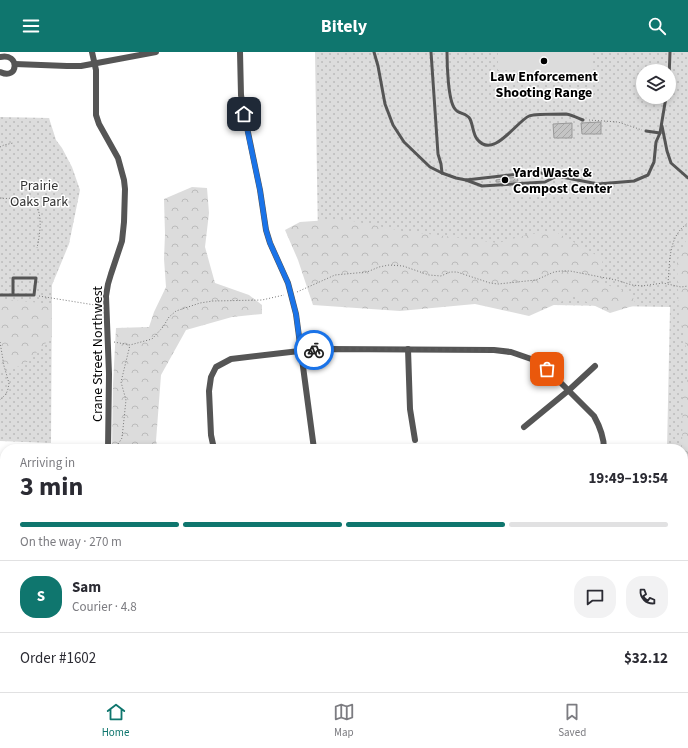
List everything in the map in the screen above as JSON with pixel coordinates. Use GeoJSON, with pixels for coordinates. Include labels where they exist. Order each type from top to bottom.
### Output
{"type":"FeatureCollection","features":[{"type":"Feature","properties":{"kind":"street","name":"Crane Street Northwest"},"geometry":{"type":"LineString","coordinates":[[92,52],[96,70],[96,115],[99,124],[118,158],[125,189],[123,232],[119,252],[108,284],[106,296],[109,374],[108,444]]}},
{"type":"Feature","properties":{"kind":"street"},"geometry":{"type":"LineString","coordinates":[[15,64],[81,66],[156,52]]}},
{"type":"Feature","properties":{"kind":"street"},"geometry":{"type":"LineString","coordinates":[[240,52],[241,94],[244,114],[260,190],[266,230],[270,243],[288,283],[296,314],[313,444]]}},
{"type":"Feature","properties":{"kind":"street"},"geometry":{"type":"LineString","coordinates":[[0,57],[5,55],[9,56],[13,59],[15,64],[12,71],[9,73],[0,72]]}},
{"type":"Feature","properties":{"kind":"street"},"geometry":{"type":"LineString","coordinates":[[213,444],[211,435],[209,391],[211,377],[216,367],[231,359],[301,351],[341,349],[494,350],[511,352],[537,361],[569,390],[594,416],[599,424],[604,444]]}},
{"type":"Feature","properties":{"kind":"street"},"geometry":{"type":"LineString","coordinates":[[408,349],[410,409],[415,440]]}},
{"type":"Feature","properties":{"kind":"street"},"geometry":{"type":"LineString","coordinates":[[524,427],[569,390],[595,366]]}},
{"type":"Feature","properties":{"kind":"lane"},"geometry":{"type":"LineString","coordinates":[[374,52],[385,104],[393,125],[404,142],[430,167],[442,173],[482,186],[545,182],[556,177]]}},
{"type":"Feature","properties":{"kind":"lane"},"geometry":{"type":"LineString","coordinates":[[431,52],[438,154],[442,173]]}},
{"type":"Feature","properties":{"kind":"lane"},"geometry":{"type":"LineString","coordinates":[[447,52],[451,102],[455,110],[470,119],[477,140],[483,144],[495,144],[500,141],[530,115],[566,114],[583,120]]}},
{"type":"Feature","properties":{"kind":"lane"},"geometry":{"type":"LineString","coordinates":[[670,52],[670,64]]}},
{"type":"Feature","properties":{"kind":"lane"},"geometry":{"type":"LineString","coordinates":[[466,180],[536,172],[598,184],[634,181],[648,175],[654,162],[656,142],[660,133],[665,104]]}},
{"type":"Feature","properties":{"kind":"lane"},"geometry":{"type":"LineString","coordinates":[[662,122],[667,151],[671,163],[688,178]]}},
{"type":"Feature","properties":{"kind":"lane"},"geometry":{"type":"LineString","coordinates":[[646,131],[660,133]]}},
{"type":"Feature","properties":{"kind":"lane"},"geometry":{"type":"LineString","coordinates":[[0,295],[13,295],[34,295],[36,278],[13,278],[13,295]]}},
{"type":"Feature","properties":{"kind":"path"},"geometry":{"type":"LineString","coordinates":[[583,120],[618,122],[646,131]]}},
{"type":"Feature","properties":{"kind":"path"},"geometry":{"type":"LineString","coordinates":[[0,147],[13,143]]}},
{"type":"Feature","properties":{"kind":"path"},"geometry":{"type":"LineString","coordinates":[[0,198],[26,199],[35,203],[38,209],[40,227],[37,248]]}},
{"type":"Feature","properties":{"kind":"path"},"geometry":{"type":"LineString","coordinates":[[668,283],[674,239],[678,232],[688,223]]}},
{"type":"Feature","properties":{"kind":"path"},"geometry":{"type":"LineString","coordinates":[[298,292],[335,275],[367,272],[379,267],[390,265],[403,266],[434,276],[457,272],[490,283],[498,284],[536,280],[554,272],[570,270],[637,286],[668,283],[681,287],[688,286]]}},
{"type":"Feature","properties":{"kind":"path"},"geometry":{"type":"LineString","coordinates":[[34,295],[106,307]]}},
{"type":"Feature","properties":{"kind":"path"},"geometry":{"type":"LineString","coordinates":[[107,341],[130,345],[152,339],[163,327],[169,317],[176,311],[200,302],[262,300],[285,295]]}},
{"type":"Feature","properties":{"kind":"path"},"geometry":{"type":"LineString","coordinates":[[0,342],[4,366],[9,383],[6,394],[0,400]]}},
{"type":"Feature","properties":{"kind":"path"},"geometry":{"type":"LineString","coordinates":[[118,444],[122,438],[126,400],[121,382],[130,345]]}},
{"type":"Feature","properties":{"kind":"green space"},"geometry":{"type":"Polygon","coordinates":[[[315,52],[688,52],[688,444],[667,444],[670,307],[319,301],[315,52]]]}},
{"type":"Feature","properties":{"kind":"green space","name":"Law Enforcement Shooting Range"},"geometry":{"type":"Polygon","coordinates":[[[498,52],[591,52],[591,73],[498,70],[498,52]]]}},
{"type":"Feature","properties":{"kind":"green space","name":"Prairie Oaks Park"},"geometry":{"type":"Polygon","coordinates":[[[0,117],[49,118],[56,140],[72,167],[80,190],[69,244],[52,285],[51,443],[0,441],[0,117]]]}},
{"type":"Feature","properties":{"kind":"green space"},"geometry":{"type":"Polygon","coordinates":[[[192,187],[207,188],[209,213],[205,247],[215,283],[249,295],[262,305],[262,314],[232,317],[186,330],[161,375],[157,444],[112,444],[116,328],[149,327],[154,312],[166,287],[164,259],[164,199],[192,187]]]}},
{"type":"Feature","properties":{"kind":"green space"},"geometry":{"type":"Polygon","coordinates":[[[343,219],[402,231],[498,243],[530,234],[556,232],[603,259],[598,282],[631,293],[636,305],[610,313],[574,296],[529,316],[475,304],[400,311],[313,305],[298,260],[285,230],[300,222],[343,219]]]}},
{"type":"Feature","properties":{"kind":"green space"},"geometry":{"type":"Polygon","coordinates":[[[688,238],[688,349],[686,347],[679,315],[677,262],[688,238]]]}},
{"type":"Feature","properties":{"kind":"green space"},"geometry":{"type":"Polygon","coordinates":[[[0,299],[52,304],[52,337],[23,366],[0,369],[0,299]]]}},
{"type":"Feature","properties":{"kind":"green space"},"geometry":{"type":"Polygon","coordinates":[[[688,379],[688,444],[682,444],[683,388],[688,379]]]}},
{"type":"Feature","properties":{"kind":"building"},"geometry":{"type":"Polygon","coordinates":[[[601,122],[601,134],[582,134],[581,123],[601,122]]]}},
{"type":"Feature","properties":{"kind":"building"},"geometry":{"type":"Polygon","coordinates":[[[572,123],[572,138],[554,138],[553,124],[572,123]]]}},
{"type":"Feature","properties":{"kind":"building","name":"Yard Waste & Compost Center"},"geometry":{"type":"Polygon","coordinates":[[[517,177],[518,181],[496,182],[496,180],[517,177]]]}},
{"type":"Feature","properties":{"kind":"way so far"},"geometry":{"type":"LineString","coordinates":[[314,350],[494,350],[511,352],[537,361],[547,369]]}},
{"type":"Feature","properties":{"kind":"place","name":"Law Enforcement Shooting Range"},"geometry":{"type":"Point","coordinates":[544,61]}},
{"type":"Feature","properties":{"kind":"place","name":"Yard Waste & Compost Center"},"geometry":{"type":"Point","coordinates":[505,180]}},
{"type":"Feature","properties":{"kind":"route"},"geometry":{"type":"LineString","coordinates":[[244,114],[260,190],[266,230],[270,243],[288,283],[296,314],[301,351],[314,350]]}}]}
